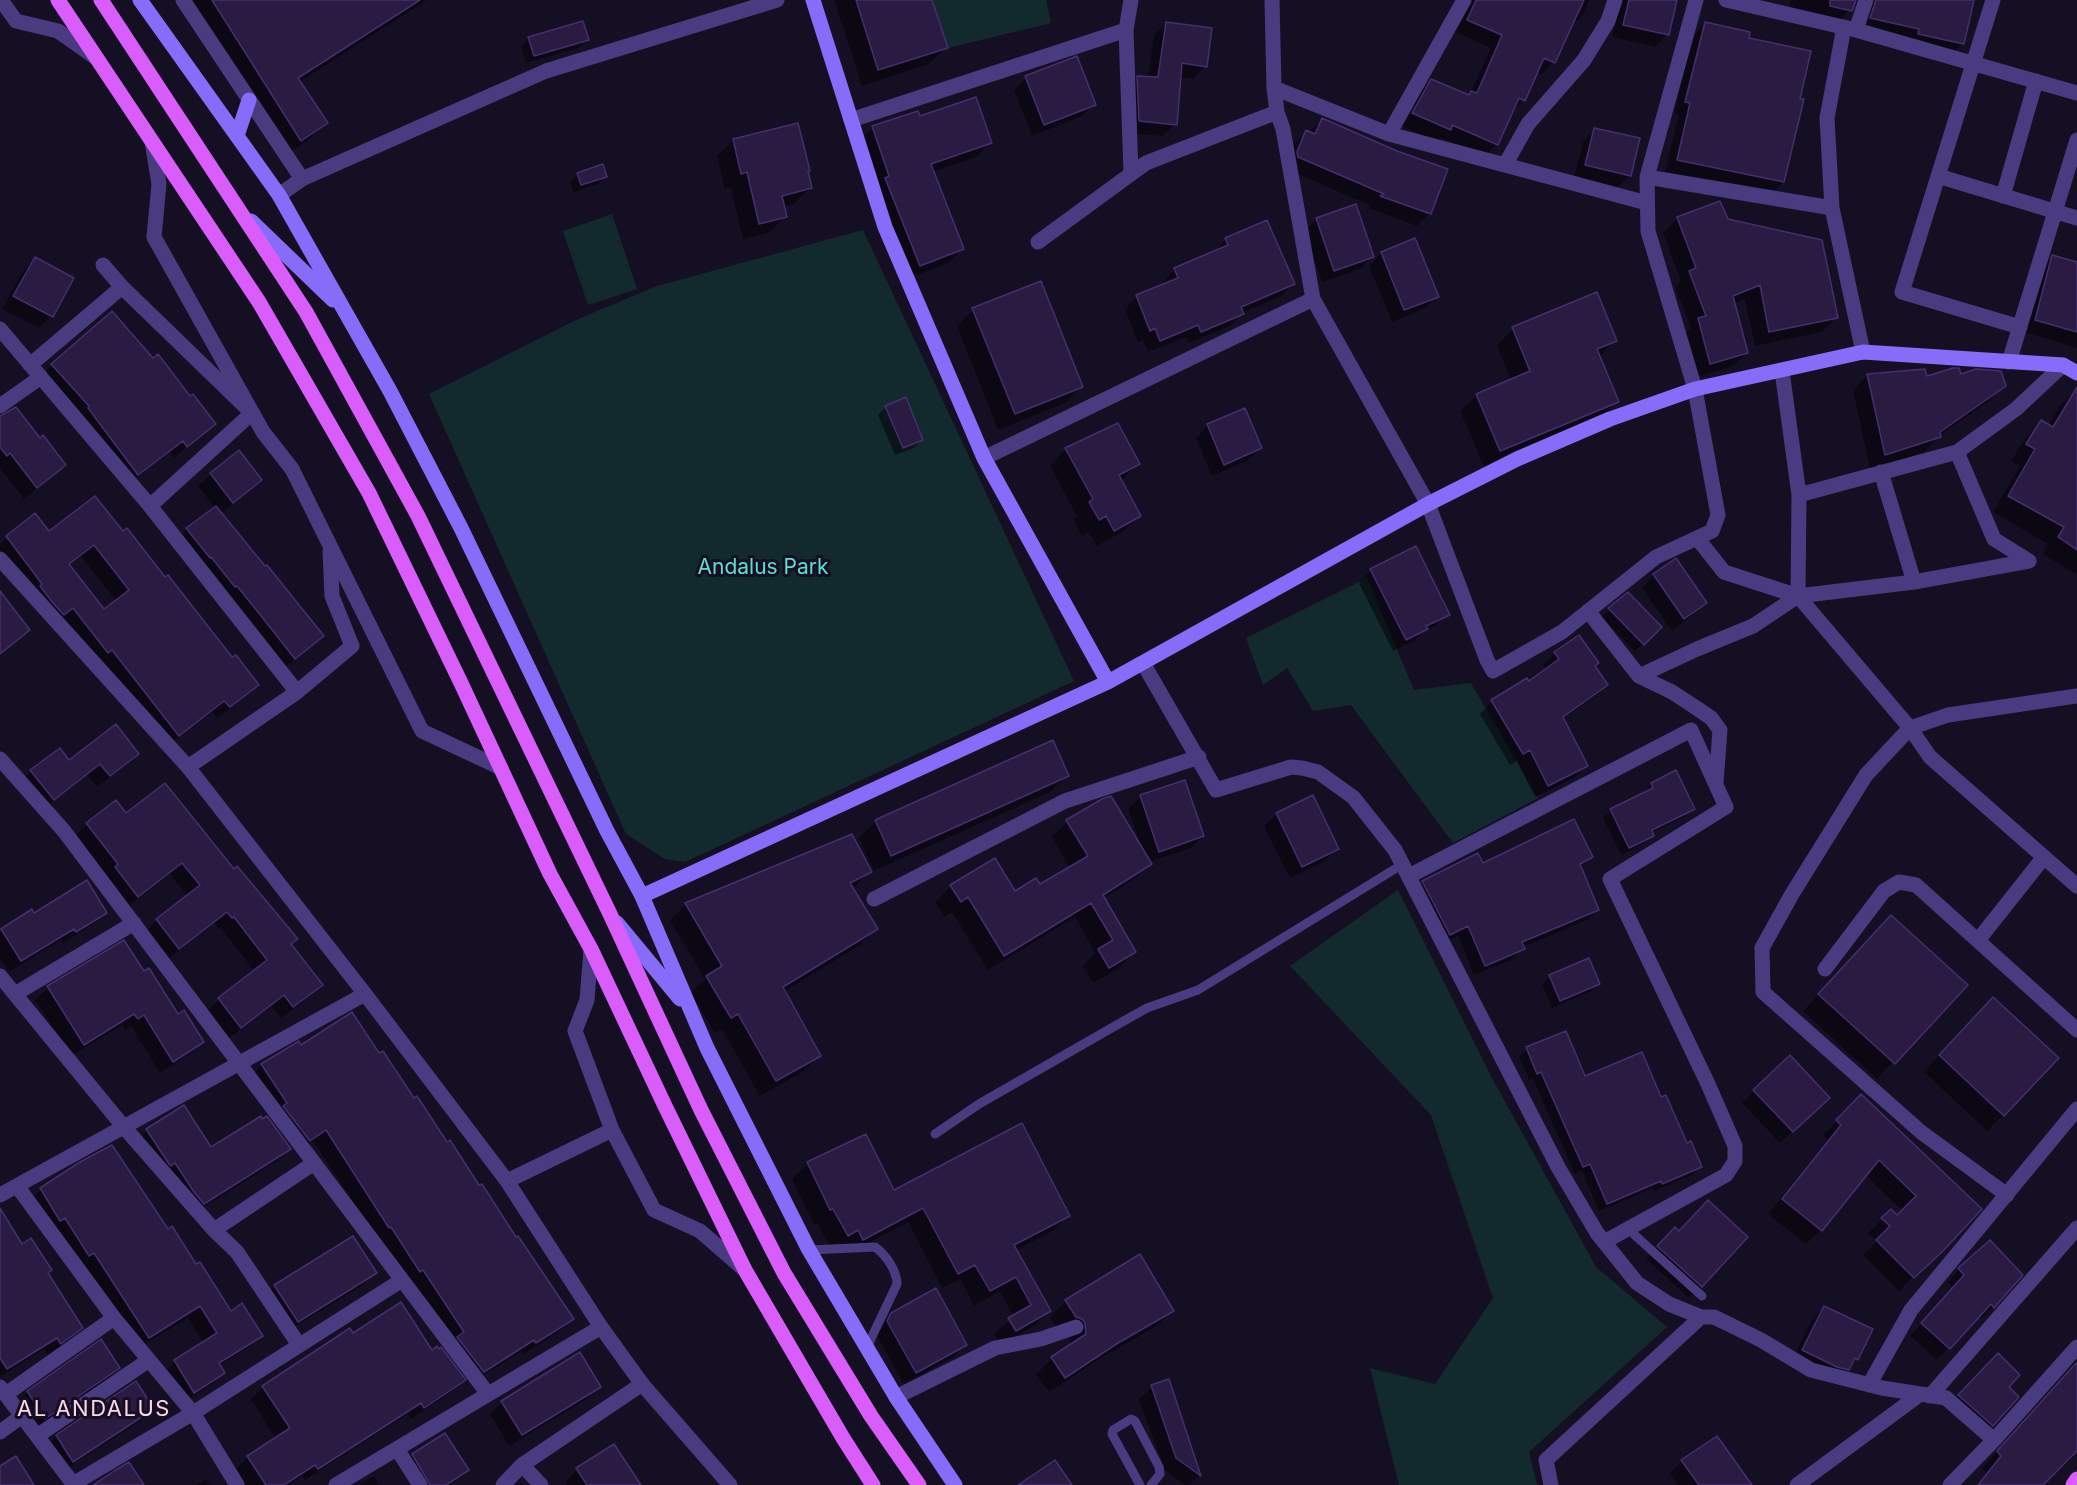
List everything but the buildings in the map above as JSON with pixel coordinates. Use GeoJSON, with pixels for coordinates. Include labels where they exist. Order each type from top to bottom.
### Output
{"type":"FeatureCollection","features":[{"type":"Feature","properties":{"kind":"main road"},"geometry":{"type":"LineString","coordinates":[[58,0],[259,302],[369,493],[501,768],[549,874],[591,949],[745,1270],[873,1485]]}},
{"type":"Feature","properties":{"kind":"main road"},"geometry":{"type":"LineString","coordinates":[[101,0],[306,312],[418,516],[610,914],[701,1110],[784,1273],[865,1406],[919,1485]]}},
{"type":"Feature","properties":{"kind":"main road"},"geometry":{"type":"LineString","coordinates":[[2073,1485],[2077,1479]]}},
{"type":"Feature","properties":{"kind":"street"},"geometry":{"type":"LineString","coordinates":[[1,0],[16,21],[58,31],[97,58]]}},
{"type":"Feature","properties":{"kind":"street"},"geometry":{"type":"LineString","coordinates":[[183,0],[302,179]]}},
{"type":"Feature","properties":{"kind":"street"},"geometry":{"type":"LineString","coordinates":[[279,195],[302,179],[546,71],[777,0]]}},
{"type":"Feature","properties":{"kind":"street"},"geometry":{"type":"LineString","coordinates":[[813,0],[885,227],[984,458],[1108,682]]}},
{"type":"Feature","properties":{"kind":"street"},"geometry":{"type":"LineString","coordinates":[[1131,0],[1126,30],[1131,173]]}},
{"type":"Feature","properties":{"kind":"street"},"geometry":{"type":"LineString","coordinates":[[1272,0],[1274,88],[1277,112],[1283,129],[1312,299],[1428,504],[1493,671],[1562,632],[1656,557],[1712,531],[1718,514],[1695,389],[1648,231],[1647,177],[1696,0]]}},
{"type":"Feature","properties":{"kind":"street"},"geometry":{"type":"LineString","coordinates":[[1389,134],[1464,0]]}},
{"type":"Feature","properties":{"kind":"street"},"geometry":{"type":"LineString","coordinates":[[1505,165],[1527,124],[1584,60],[1608,21],[1616,0]]}},
{"type":"Feature","properties":{"kind":"street"},"geometry":{"type":"LineString","coordinates":[[1726,0],[1751,3],[1850,29],[2077,93]]}},
{"type":"Feature","properties":{"kind":"street"},"geometry":{"type":"LineString","coordinates":[[1863,352],[1832,208],[1827,118],[1850,29],[1866,0]]}},
{"type":"Feature","properties":{"kind":"street"},"geometry":{"type":"LineString","coordinates":[[1993,0],[1902,292],[2020,327]]}},
{"type":"Feature","properties":{"kind":"street"},"geometry":{"type":"LineString","coordinates":[[146,2],[279,195],[390,391],[461,528],[607,831],[642,896],[712,1058],[809,1250],[896,1397],[955,1485]]}},
{"type":"Feature","properties":{"kind":"street"},"geometry":{"type":"LineString","coordinates":[[851,120],[1126,30]]}},
{"type":"Feature","properties":{"kind":"street"},"geometry":{"type":"LineString","coordinates":[[2003,196],[2036,81]]}},
{"type":"Feature","properties":{"kind":"street"},"geometry":{"type":"LineString","coordinates":[[1274,88],[1389,134],[1647,203]]}},
{"type":"Feature","properties":{"kind":"street"},"geometry":{"type":"LineString","coordinates":[[237,136],[249,100]]}},
{"type":"Feature","properties":{"kind":"street"},"geometry":{"type":"LineString","coordinates":[[1038,242],[1146,163],[1277,112]]}},
{"type":"Feature","properties":{"kind":"street"},"geometry":{"type":"LineString","coordinates":[[2009,362],[2077,140]]}},
{"type":"Feature","properties":{"kind":"street"},"geometry":{"type":"LineString","coordinates":[[152,142],[159,184],[154,237],[263,432],[292,469],[422,731],[501,768]]}},
{"type":"Feature","properties":{"kind":"street"},"geometry":{"type":"LineString","coordinates":[[1938,176],[2077,218]]}},
{"type":"Feature","properties":{"kind":"street"},"geometry":{"type":"LineString","coordinates":[[1647,177],[1832,208]]}},
{"type":"Feature","properties":{"kind":"street"},"geometry":{"type":"LineString","coordinates":[[240,211],[346,313]]}},
{"type":"Feature","properties":{"kind":"street"},"geometry":{"type":"LineString","coordinates":[[103,265],[122,287],[252,413]]}},
{"type":"Feature","properties":{"kind":"street"},"geometry":{"type":"LineString","coordinates":[[30,365],[122,287]]}},
{"type":"Feature","properties":{"kind":"street"},"geometry":{"type":"LineString","coordinates":[[984,458],[1312,299]]}},
{"type":"Feature","properties":{"kind":"street"},"geometry":{"type":"LineString","coordinates":[[2,334],[150,506],[297,692]]}},
{"type":"Feature","properties":{"kind":"street"},"geometry":{"type":"LineString","coordinates":[[642,896],[1108,682],[1428,504],[1517,459],[1611,419],[1695,389],[1863,352],[2009,362],[2070,369]]}},
{"type":"Feature","properties":{"kind":"street"},"geometry":{"type":"LineString","coordinates":[[1799,495],[1957,452],[2070,369]]}},
{"type":"Feature","properties":{"kind":"street"},"geometry":{"type":"LineString","coordinates":[[1782,371],[1799,495],[1798,596],[1910,728],[1930,757],[2075,882]]}},
{"type":"Feature","properties":{"kind":"street"},"geometry":{"type":"LineString","coordinates":[[0,406],[41,377]]}},
{"type":"Feature","properties":{"kind":"street"},"geometry":{"type":"LineString","coordinates":[[150,506],[252,413]]}},
{"type":"Feature","properties":{"kind":"street"},"geometry":{"type":"LineString","coordinates":[[1697,538],[1724,572],[1798,596],[1914,582],[2029,561],[1994,539],[1957,452]]}},
{"type":"Feature","properties":{"kind":"street"},"geometry":{"type":"LineString","coordinates":[[1881,472],[1914,582]]}},
{"type":"Feature","properties":{"kind":"street"},"geometry":{"type":"LineString","coordinates":[[188,767],[297,692],[352,646],[332,596],[329,544]]}},
{"type":"Feature","properties":{"kind":"street"},"geometry":{"type":"LineString","coordinates":[[0,559],[188,767],[507,1181],[601,1327],[642,1384],[730,1485]]}},
{"type":"Feature","properties":{"kind":"street"},"geometry":{"type":"LineString","coordinates":[[1639,676],[1753,626],[1798,596]]}},
{"type":"Feature","properties":{"kind":"street"},"geometry":{"type":"LineString","coordinates":[[1588,612],[1639,676],[1672,692],[1698,709],[1711,718],[1720,730],[1716,785]]}},
{"type":"Feature","properties":{"kind":"street"},"geometry":{"type":"LineString","coordinates":[[1143,663],[1216,790],[1291,767],[1318,772],[1353,797],[1395,850],[1558,1167],[1604,1242],[1637,1282],[1669,1304],[1701,1317],[1714,1317],[1761,1340],[1811,1370],[1924,1396],[1946,1398],[1994,1440]]}},
{"type":"Feature","properties":{"kind":"street"},"geometry":{"type":"LineString","coordinates":[[2007,1195],[1921,1131],[1763,992],[1762,948],[1792,894],[1866,775],[1910,728],[1948,716],[2077,696]]}},
{"type":"Feature","properties":{"kind":"street"},"geometry":{"type":"LineString","coordinates":[[1406,870],[1691,729],[1726,807],[1610,879],[1713,1094],[1735,1146],[1735,1161],[1726,1175],[1604,1242]]}},
{"type":"Feature","properties":{"kind":"street"},"geometry":{"type":"LineString","coordinates":[[874,899],[1065,801],[1199,757]]}},
{"type":"Feature","properties":{"kind":"street"},"geometry":{"type":"LineString","coordinates":[[0,759],[64,831],[488,1394]]}},
{"type":"Feature","properties":{"kind":"street"},"geometry":{"type":"LineString","coordinates":[[1979,939],[2044,857]]}},
{"type":"Feature","properties":{"kind":"street"},"geometry":{"type":"LineString","coordinates":[[1825,969],[1884,891],[1899,882],[1916,885],[1979,939],[2077,1030]]}},
{"type":"Feature","properties":{"kind":"street"},"geometry":{"type":"LineString","coordinates":[[610,914],[692,1013]]}},
{"type":"Feature","properties":{"kind":"street"},"geometry":{"type":"LineString","coordinates":[[15,994],[134,923]]}},
{"type":"Feature","properties":{"kind":"street"},"geometry":{"type":"LineString","coordinates":[[591,949],[587,1000],[575,1031],[612,1130],[654,1210],[700,1230],[745,1270]]}},
{"type":"Feature","properties":{"kind":"street"},"geometry":{"type":"LineString","coordinates":[[0,976],[123,1126],[214,1230],[237,1252],[299,1345]]}},
{"type":"Feature","properties":{"kind":"street"},"geometry":{"type":"LineString","coordinates":[[0,1195],[365,994]]}},
{"type":"Feature","properties":{"kind":"street"},"geometry":{"type":"LineString","coordinates":[[1869,1384],[1911,1310],[2077,1109]]}},
{"type":"Feature","properties":{"kind":"street"},"geometry":{"type":"LineString","coordinates":[[507,1181],[612,1130]]}},
{"type":"Feature","properties":{"kind":"street"},"geometry":{"type":"LineString","coordinates":[[214,1230],[314,1163]]}},
{"type":"Feature","properties":{"kind":"street"},"geometry":{"type":"LineString","coordinates":[[17,1186],[114,1318],[193,1413],[237,1485]]}},
{"type":"Feature","properties":{"kind":"street"},"geometry":{"type":"LineString","coordinates":[[1797,1485],[1924,1396],[2077,1228]]}},
{"type":"Feature","properties":{"kind":"street"},"geometry":{"type":"LineString","coordinates":[[114,1318],[3,1390],[73,1484],[193,1413],[402,1280]]}},
{"type":"Feature","properties":{"kind":"street"},"geometry":{"type":"LineString","coordinates":[[1551,1485],[1546,1460],[1701,1317]]}},
{"type":"Feature","properties":{"kind":"street"},"geometry":{"type":"LineString","coordinates":[[336,1485],[601,1327]]}},
{"type":"Feature","properties":{"kind":"street"},"geometry":{"type":"LineString","coordinates":[[896,1397],[995,1347],[1041,1339],[1076,1327]]}},
{"type":"Feature","properties":{"kind":"street"},"geometry":{"type":"LineString","coordinates":[[1950,1485],[1994,1440],[2077,1347]]}},
{"type":"Feature","properties":{"kind":"street"},"geometry":{"type":"LineString","coordinates":[[37,1436],[149,1360]]}},
{"type":"Feature","properties":{"kind":"street"},"geometry":{"type":"LineString","coordinates":[[503,1485],[522,1465],[642,1384]]}},
{"type":"Feature","properties":{"kind":"street"},"geometry":{"type":"LineString","coordinates":[[0,1432],[22,1416]]}},
{"type":"Feature","properties":{"kind":"street"},"geometry":{"type":"LineString","coordinates":[[397,1449],[420,1485]]}},
{"type":"Feature","properties":{"kind":"street"},"geometry":{"type":"LineString","coordinates":[[522,1465],[541,1485]]}},
{"type":"Feature","properties":{"kind":"lane"},"geometry":{"type":"LineString","coordinates":[[935,1134],[979,1104],[1122,1022],[1147,1008],[1198,990],[1406,870]]}},
{"type":"Feature","properties":{"kind":"lane"},"geometry":{"type":"LineString","coordinates":[[1628,1228],[1702,1296]]}},
{"type":"Feature","properties":{"kind":"lane"},"geometry":{"type":"LineString","coordinates":[[809,1250],[875,1247],[882,1252],[897,1276],[897,1284],[867,1347]]}},
{"type":"Feature","properties":{"kind":"lane"},"geometry":{"type":"LineString","coordinates":[[1140,1485],[1113,1434],[1113,1430],[1131,1419],[1135,1420],[1159,1467],[1160,1474],[1151,1485]]}},
{"type":"Feature","properties":{"kind":"green space"},"geometry":{"type":"Polygon","coordinates":[[[932,0],[1046,0],[1051,23],[948,48],[932,0]]]}},
{"type":"Feature","properties":{"kind":"green space"},"geometry":{"type":"Polygon","coordinates":[[[612,214],[637,289],[588,305],[563,231],[612,214]]]}},
{"type":"Feature","properties":{"kind":"green space","name":"Andalus Park"},"geometry":{"type":"Polygon","coordinates":[[[863,230],[1074,681],[685,862],[665,859],[626,834],[429,394],[576,320],[657,286],[863,230]]]}},
{"type":"Feature","properties":{"kind":"green space"},"geometry":{"type":"Polygon","coordinates":[[[1367,578],[1414,690],[1471,683],[1538,798],[1453,843],[1351,705],[1313,711],[1287,668],[1263,685],[1246,638],[1367,578]]]}},
{"type":"Feature","properties":{"kind":"green space"},"geometry":{"type":"Polygon","coordinates":[[[1398,890],[1492,1078],[1596,1267],[1667,1327],[1529,1452],[1537,1485],[1399,1485],[1370,1368],[1435,1384],[1493,1298],[1431,1115],[1290,966],[1398,890]]]}},
{"type":"Feature","properties":{"kind":"district","name":"AL ANDALUS"},"geometry":{"type":"Point","coordinates":[94,1409]}}]}
